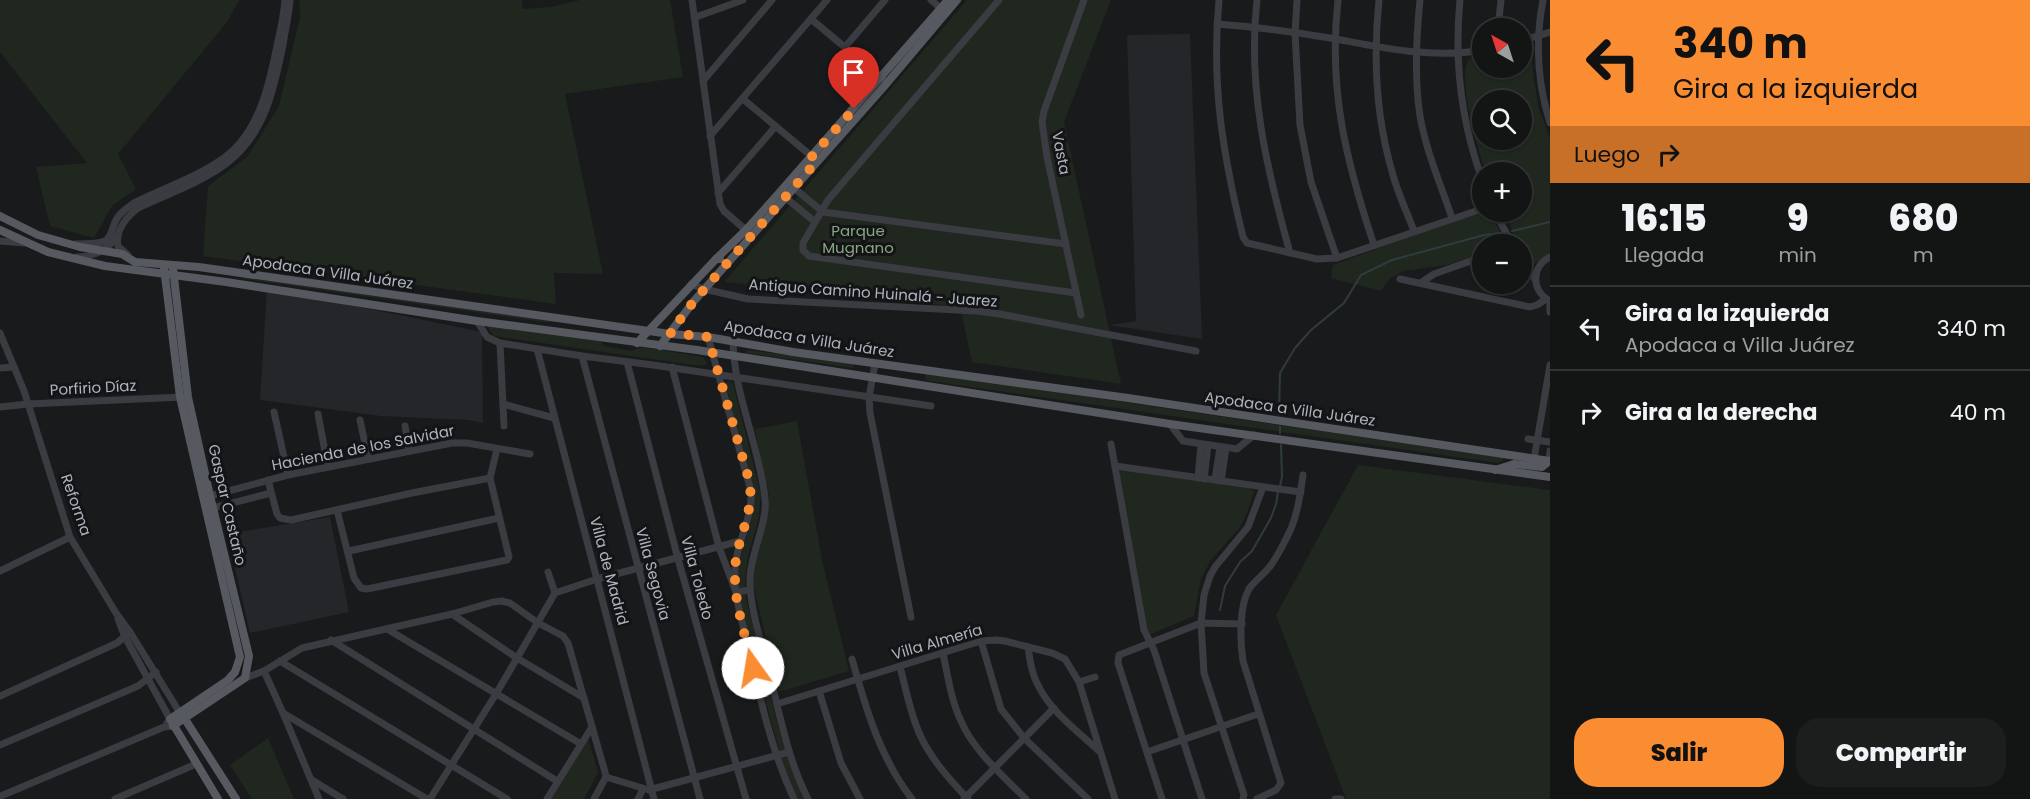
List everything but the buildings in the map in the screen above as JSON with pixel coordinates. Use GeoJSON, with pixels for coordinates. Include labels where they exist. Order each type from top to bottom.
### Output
{"type":"FeatureCollection","features":[{"type":"Feature","properties":{"kind":"main road"},"geometry":{"type":"LineString","coordinates":[[660,346],[704,290],[732,259],[749,233],[884,80],[943,10],[948,0]]}},
{"type":"Feature","properties":{"kind":"main road"},"geometry":{"type":"LineString","coordinates":[[943,10],[957,0]]}},
{"type":"Feature","properties":{"kind":"main road"},"geometry":{"type":"LineString","coordinates":[[637,343],[716,259],[749,233],[786,198],[814,159]]}},
{"type":"Feature","properties":{"kind":"main road","name":"Apodaca a Villa Juárez"},"geometry":{"type":"LineString","coordinates":[[0,216],[38,235],[122,254],[138,262],[399,309],[712,352],[1170,424],[1550,477]]}},
{"type":"Feature","properties":{"kind":"main road","name":"Apodaca a Villa Juárez"},"geometry":{"type":"LineString","coordinates":[[0,230],[45,250],[105,266],[169,269],[199,267],[708,337],[875,364],[1140,400],[1534,459],[1550,458]]}},
{"type":"Feature","properties":{"kind":"main road"},"geometry":{"type":"LineString","coordinates":[[716,259],[732,259]]}},
{"type":"Feature","properties":{"kind":"main road","name":"Gaspar Castaño"},"geometry":{"type":"LineString","coordinates":[[169,269],[184,397],[206,497],[249,656],[245,678],[169,724]]}},
{"type":"Feature","properties":{"kind":"main road"},"geometry":{"type":"LineString","coordinates":[[399,309],[401,295]]}},
{"type":"Feature","properties":{"kind":"main road"},"geometry":{"type":"LineString","coordinates":[[1494,470],[1514,464],[1542,467],[1550,458]]}},
{"type":"Feature","properties":{"kind":"main road","name":"Gaspar Castaño"},"geometry":{"type":"LineString","coordinates":[[183,716],[228,680],[235,672],[240,657],[210,508]]}},
{"type":"Feature","properties":{"kind":"main road"},"geometry":{"type":"LineString","coordinates":[[183,716],[236,799]]}},
{"type":"Feature","properties":{"kind":"main road"},"geometry":{"type":"LineString","coordinates":[[169,724],[218,799]]}},
{"type":"Feature","properties":{"kind":"street"},"geometry":{"type":"LineString","coordinates":[[70,244],[101,243],[107,240],[123,210],[206,169],[235,148],[264,101],[275,57],[285,0]]}},
{"type":"Feature","properties":{"kind":"street"},"geometry":{"type":"LineString","coordinates":[[45,250],[87,257],[101,251],[110,245],[125,220],[138,208],[213,172],[230,160],[249,140],[269,105],[280,60],[290,0]]}},
{"type":"Feature","properties":{"kind":"street"},"geometry":{"type":"LineString","coordinates":[[692,0],[721,208],[749,233]]}},
{"type":"Feature","properties":{"kind":"street"},"geometry":{"type":"LineString","coordinates":[[696,17],[743,0]]}},
{"type":"Feature","properties":{"kind":"street"},"geometry":{"type":"LineString","coordinates":[[703,81],[772,0]]}},
{"type":"Feature","properties":{"kind":"street"},"geometry":{"type":"LineString","coordinates":[[710,136],[827,0]]}},
{"type":"Feature","properties":{"kind":"street"},"geometry":{"type":"LineString","coordinates":[[845,47],[885,0]]}},
{"type":"Feature","properties":{"kind":"street"},"geometry":{"type":"LineString","coordinates":[[931,0],[943,10]]}},
{"type":"Feature","properties":{"kind":"street"},"geometry":{"type":"LineString","coordinates":[[999,0],[828,200],[814,221],[803,243],[803,250],[809,256],[1076,293]]}},
{"type":"Feature","properties":{"kind":"street","name":"Vasta"},"geometry":{"type":"LineString","coordinates":[[1081,315],[1047,157],[1042,122],[1084,0]]}},
{"type":"Feature","properties":{"kind":"street"},"geometry":{"type":"LineString","coordinates":[[1219,0],[1216,80],[1219,115],[1227,173],[1243,239],[1249,245],[1317,259],[1336,258],[1472,212]]}},
{"type":"Feature","properties":{"kind":"street"},"geometry":{"type":"LineString","coordinates":[[1257,0],[1258,104],[1264,153],[1290,253]]}},
{"type":"Feature","properties":{"kind":"street"},"geometry":{"type":"LineString","coordinates":[[1297,0],[1295,33],[1300,125],[1311,182],[1336,258]]}},
{"type":"Feature","properties":{"kind":"street"},"geometry":{"type":"LineString","coordinates":[[1338,0],[1335,39],[1338,109],[1355,188],[1374,245]]}},
{"type":"Feature","properties":{"kind":"street"},"geometry":{"type":"LineString","coordinates":[[1379,0],[1375,46],[1384,136],[1393,176],[1414,231]]}},
{"type":"Feature","properties":{"kind":"street"},"geometry":{"type":"LineString","coordinates":[[1420,0],[1416,51],[1417,92],[1431,158],[1452,218]]}},
{"type":"Feature","properties":{"kind":"street"},"geometry":{"type":"LineString","coordinates":[[1460,0],[1457,55],[1465,122],[1476,162]]}},
{"type":"Feature","properties":{"kind":"street"},"geometry":{"type":"LineString","coordinates":[[1499,18],[1501,0]]}},
{"type":"Feature","properties":{"kind":"street"},"geometry":{"type":"LineString","coordinates":[[1543,0],[1538,37],[1539,78],[1550,123]]}},
{"type":"Feature","properties":{"kind":"street"},"geometry":{"type":"LineString","coordinates":[[812,19],[884,80]]}},
{"type":"Feature","properties":{"kind":"street"},"geometry":{"type":"LineString","coordinates":[[1217,24],[1256,27],[1416,51],[1457,55],[1472,52]]}},
{"type":"Feature","properties":{"kind":"street"},"geometry":{"type":"LineString","coordinates":[[1532,38],[1550,32]]}},
{"type":"Feature","properties":{"kind":"street"},"geometry":{"type":"LineString","coordinates":[[743,99],[814,159]]}},
{"type":"Feature","properties":{"kind":"street"},"geometry":{"type":"LineString","coordinates":[[718,193],[775,126]]}},
{"type":"Feature","properties":{"kind":"street"},"geometry":{"type":"LineString","coordinates":[[794,188],[822,211],[1066,244]]}},
{"type":"Feature","properties":{"kind":"street"},"geometry":{"type":"LineString","coordinates":[[786,198],[814,221]]}},
{"type":"Feature","properties":{"kind":"street"},"geometry":{"type":"LineString","coordinates":[[117,236],[118,246],[138,262]]}},
{"type":"Feature","properties":{"kind":"street"},"geometry":{"type":"LineString","coordinates":[[0,241],[27,243]]}},
{"type":"Feature","properties":{"kind":"street"},"geometry":{"type":"LineString","coordinates":[[1550,257],[1540,264],[1535,279],[1537,289],[1549,300],[1550,312]]}},
{"type":"Feature","properties":{"kind":"street"},"geometry":{"type":"LineString","coordinates":[[1422,282],[1434,274],[1472,261]]}},
{"type":"Feature","properties":{"kind":"street"},"geometry":{"type":"LineString","coordinates":[[1532,274],[1535,279]]}},
{"type":"Feature","properties":{"kind":"street"},"geometry":{"type":"LineString","coordinates":[[1400,279],[1530,307],[1549,300]]}},
{"type":"Feature","properties":{"kind":"street","name":"Antiguo Camino Huinalá - Juarez"},"geometry":{"type":"LineString","coordinates":[[691,284],[704,290],[754,299],[984,312],[1197,351]]}},
{"type":"Feature","properties":{"kind":"street"},"geometry":{"type":"LineString","coordinates":[[477,321],[487,337],[500,343],[931,406]]}},
{"type":"Feature","properties":{"kind":"street","name":"Reforma"},"geometry":{"type":"LineString","coordinates":[[0,333],[27,404],[70,537],[128,634]]}},
{"type":"Feature","properties":{"kind":"street"},"geometry":{"type":"LineString","coordinates":[[708,337],[749,480],[751,500],[735,567],[736,592]]}},
{"type":"Feature","properties":{"kind":"street"},"geometry":{"type":"LineString","coordinates":[[732,341],[736,376],[762,477],[765,507],[751,563],[750,590],[789,752],[808,799]]}},
{"type":"Feature","properties":{"kind":"street"},"geometry":{"type":"LineString","coordinates":[[500,343],[504,426]]}},
{"type":"Feature","properties":{"kind":"street","name":"Villa de Madrid"},"geometry":{"type":"LineString","coordinates":[[537,349],[597,579],[647,789],[654,799]]}},
{"type":"Feature","properties":{"kind":"street","name":"Villa Segovia"},"geometry":{"type":"LineString","coordinates":[[582,356],[700,799]]}},
{"type":"Feature","properties":{"kind":"street","name":"Villa Toledo"},"geometry":{"type":"LineString","coordinates":[[627,362],[678,559],[746,799]]}},
{"type":"Feature","properties":{"kind":"street"},"geometry":{"type":"LineString","coordinates":[[875,364],[869,397],[870,413],[911,617]]}},
{"type":"Feature","properties":{"kind":"street"},"geometry":{"type":"LineString","coordinates":[[1534,459],[1550,365]]}},
{"type":"Feature","properties":{"kind":"street"},"geometry":{"type":"LineString","coordinates":[[0,368],[14,367]]}},
{"type":"Feature","properties":{"kind":"street"},"geometry":{"type":"LineString","coordinates":[[672,368],[719,547],[736,592],[753,668],[777,756],[794,799]]}},
{"type":"Feature","properties":{"kind":"street","name":"Porfirio Díaz"},"geometry":{"type":"LineString","coordinates":[[0,407],[184,397]]}},
{"type":"Feature","properties":{"kind":"street"},"geometry":{"type":"LineString","coordinates":[[503,404],[554,418]]}},
{"type":"Feature","properties":{"kind":"street"},"geometry":{"type":"LineString","coordinates":[[274,412],[288,476]]}},
{"type":"Feature","properties":{"kind":"street"},"geometry":{"type":"LineString","coordinates":[[318,414],[328,466]]}},
{"type":"Feature","properties":{"kind":"street"},"geometry":{"type":"LineString","coordinates":[[360,420],[368,458]]}},
{"type":"Feature","properties":{"kind":"street"},"geometry":{"type":"LineString","coordinates":[[1170,424],[1183,441],[1223,448],[1237,449],[1254,435]]}},
{"type":"Feature","properties":{"kind":"street"},"geometry":{"type":"LineString","coordinates":[[405,426],[409,451]]}},
{"type":"Feature","properties":{"kind":"street"},"geometry":{"type":"LineString","coordinates":[[1528,439],[1550,442]]}},
{"type":"Feature","properties":{"kind":"street","name":"Hacienda de los Salvidar"},"geometry":{"type":"LineString","coordinates":[[206,497],[328,466],[452,443],[467,443],[530,454]]}},
{"type":"Feature","properties":{"kind":"street"},"geometry":{"type":"LineString","coordinates":[[1111,444],[1144,630],[1184,740],[1202,799]]}},
{"type":"Feature","properties":{"kind":"street"},"geometry":{"type":"LineString","coordinates":[[1201,478],[1205,445]]}},
{"type":"Feature","properties":{"kind":"street"},"geometry":{"type":"LineString","coordinates":[[1218,481],[1223,448]]}},
{"type":"Feature","properties":{"kind":"street"},"geometry":{"type":"LineString","coordinates":[[338,510],[354,578],[361,588],[367,589],[507,560],[509,557],[490,478],[496,449]]}},
{"type":"Feature","properties":{"kind":"street"},"geometry":{"type":"LineString","coordinates":[[1115,466],[1301,492]]}},
{"type":"Feature","properties":{"kind":"street"},"geometry":{"type":"LineString","coordinates":[[1257,799],[1276,790],[1281,783],[1258,714],[1242,655],[1245,597],[1251,586],[1271,565],[1289,535],[1301,492],[1303,475]]}},
{"type":"Feature","properties":{"kind":"street"},"geometry":{"type":"LineString","coordinates":[[749,480],[762,477]]}},
{"type":"Feature","properties":{"kind":"street"},"geometry":{"type":"LineString","coordinates":[[268,480],[280,518],[291,520],[490,478]]}},
{"type":"Feature","properties":{"kind":"street"},"geometry":{"type":"LineString","coordinates":[[1245,798],[1204,673],[1201,623],[1204,595],[1210,576],[1248,527],[1263,487]]}},
{"type":"Feature","properties":{"kind":"street","name":"Hacienda de los Salvidar"},"geometry":{"type":"LineString","coordinates":[[210,508],[271,493]]}},
{"type":"Feature","properties":{"kind":"street"},"geometry":{"type":"LineString","coordinates":[[349,551],[500,518]]}},
{"type":"Feature","properties":{"kind":"street"},"geometry":{"type":"LineString","coordinates":[[0,571],[70,537]]}},
{"type":"Feature","properties":{"kind":"street"},"geometry":{"type":"LineString","coordinates":[[283,713],[429,799],[496,694],[555,593],[597,579],[740,542]]}},
{"type":"Feature","properties":{"kind":"street"},"geometry":{"type":"LineString","coordinates":[[548,572],[555,593]]}},
{"type":"Feature","properties":{"kind":"street"},"geometry":{"type":"LineString","coordinates":[[736,592],[750,590]]}},
{"type":"Feature","properties":{"kind":"street"},"geometry":{"type":"LineString","coordinates":[[245,678],[264,671],[302,648],[452,614],[493,602],[507,601],[568,641],[606,777],[594,799]]}},
{"type":"Feature","properties":{"kind":"street"},"geometry":{"type":"LineString","coordinates":[[452,614],[517,658],[584,698]]}},
{"type":"Feature","properties":{"kind":"street"},"geometry":{"type":"LineString","coordinates":[[1162,799],[1118,658],[1122,652],[1201,623],[1242,624]]}},
{"type":"Feature","properties":{"kind":"street"},"geometry":{"type":"LineString","coordinates":[[387,628],[580,744]]}},
{"type":"Feature","properties":{"kind":"street"},"geometry":{"type":"LineString","coordinates":[[128,634],[156,672],[183,716]]}},
{"type":"Feature","properties":{"kind":"street"},"geometry":{"type":"LineString","coordinates":[[1,796],[169,724],[128,634]]}},
{"type":"Feature","properties":{"kind":"street"},"geometry":{"type":"LineString","coordinates":[[0,696],[117,644],[128,634]]}},
{"type":"Feature","properties":{"kind":"street"},"geometry":{"type":"LineString","coordinates":[[331,640],[557,781]]}},
{"type":"Feature","properties":{"kind":"street","name":"Villa Almería"},"geometry":{"type":"LineString","coordinates":[[777,704],[981,641],[996,640],[1028,646],[1064,658],[1072,668],[1079,682],[1115,799]]}},
{"type":"Feature","properties":{"kind":"street"},"geometry":{"type":"LineString","coordinates":[[981,641],[1001,709],[1024,738],[1088,799]]}},
{"type":"Feature","properties":{"kind":"street"},"geometry":{"type":"LineString","coordinates":[[1028,646],[1035,680],[1042,694],[1101,753]]}},
{"type":"Feature","properties":{"kind":"street"},"geometry":{"type":"LineString","coordinates":[[943,654],[960,721],[968,735],[995,768],[1026,799]]}},
{"type":"Feature","properties":{"kind":"street"},"geometry":{"type":"LineString","coordinates":[[852,658],[876,737],[900,783],[912,799]]}},
{"type":"Feature","properties":{"kind":"street"},"geometry":{"type":"LineString","coordinates":[[280,662],[507,799]]}},
{"type":"Feature","properties":{"kind":"street"},"geometry":{"type":"LineString","coordinates":[[900,667],[920,735],[938,764],[966,798],[1054,708]]}},
{"type":"Feature","properties":{"kind":"street"},"geometry":{"type":"LineString","coordinates":[[264,671],[319,799]]}},
{"type":"Feature","properties":{"kind":"street"},"geometry":{"type":"LineString","coordinates":[[0,745],[138,686],[156,672]]}},
{"type":"Feature","properties":{"kind":"street"},"geometry":{"type":"LineString","coordinates":[[1079,682],[1095,677]]}},
{"type":"Feature","properties":{"kind":"street"},"geometry":{"type":"LineString","coordinates":[[819,691],[841,763],[860,799]]}},
{"type":"Feature","properties":{"kind":"street"},"geometry":{"type":"LineString","coordinates":[[1147,752],[1258,714]]}},
{"type":"Feature","properties":{"kind":"street"},"geometry":{"type":"LineString","coordinates":[[547,799],[592,727]]}},
{"type":"Feature","properties":{"kind":"street"},"geometry":{"type":"LineString","coordinates":[[606,777],[647,789],[789,752]]}},
{"type":"Feature","properties":{"kind":"street"},"geometry":{"type":"LineString","coordinates":[[115,799],[196,764]]}},
{"type":"Feature","properties":{"kind":"street"},"geometry":{"type":"LineString","coordinates":[[311,780],[343,799]]}},
{"type":"Feature","properties":{"kind":"street"},"geometry":{"type":"LineString","coordinates":[[638,799],[647,789]]}},
{"type":"Feature","properties":{"kind":"street"},"geometry":{"type":"LineString","coordinates":[[1335,799],[1341,799]]}},
{"type":"Feature","properties":{"kind":"shaded area"},"geometry":{"type":"Polygon","coordinates":[[[1190,34],[1202,339],[1109,325],[1136,321],[1127,35],[1190,34]]]}},
{"type":"Feature","properties":{"kind":"shaded area"},"geometry":{"type":"Polygon","coordinates":[[[267,288],[482,332],[483,423],[468,420],[381,416],[260,400],[267,288]]]}},
{"type":"Feature","properties":{"kind":"shaded area"},"geometry":{"type":"Polygon","coordinates":[[[330,517],[349,612],[250,633],[227,534],[330,517]]]}},
{"type":"Feature","properties":{"kind":"green space"},"geometry":{"type":"Polygon","coordinates":[[[0,0],[239,0],[227,22],[118,154],[136,189],[112,206],[94,238],[50,226],[36,167],[87,163],[0,52],[0,0]]]}},
{"type":"Feature","properties":{"kind":"green space"},"geometry":{"type":"Polygon","coordinates":[[[299,0],[522,0],[523,9],[550,7],[580,0],[670,0],[683,77],[565,94],[603,274],[554,273],[556,304],[203,256],[208,186],[248,156],[279,106],[300,17],[299,0]]]}},
{"type":"Feature","properties":{"kind":"green space","name":"Parque Mugnano"},"geometry":{"type":"Polygon","coordinates":[[[967,0],[1111,0],[1064,122],[1121,384],[972,362],[960,307],[724,282],[967,0]]]}},
{"type":"Feature","properties":{"kind":"green space"},"geometry":{"type":"Polygon","coordinates":[[[1472,58],[1472,78],[1532,78],[1532,62],[1539,109],[1550,138],[1550,254],[1534,264],[1532,263],[1532,234],[1514,234],[1508,222],[1532,222],[1532,162],[1483,162],[1479,150],[1532,150],[1532,90],[1472,90],[1472,122],[1465,81],[1469,59],[1472,58]]]}},
{"type":"Feature","properties":{"kind":"green space"},"geometry":{"type":"Polygon","coordinates":[[[1472,216],[1472,222],[1494,222],[1500,234],[1472,234],[1472,256],[1447,265],[1403,271],[1389,279],[1381,291],[1331,278],[1333,265],[1472,216]]]}},
{"type":"Feature","properties":{"kind":"green space"},"geometry":{"type":"Polygon","coordinates":[[[238,278],[251,278],[559,322],[543,322],[238,278]]]}},
{"type":"Feature","properties":{"kind":"green space"},"geometry":{"type":"Polygon","coordinates":[[[486,325],[600,341],[604,346],[632,351],[642,347],[703,357],[707,364],[700,366],[494,336],[486,325]]]}},
{"type":"Feature","properties":{"kind":"green space"},"geometry":{"type":"Polygon","coordinates":[[[748,350],[854,365],[853,368],[745,353],[748,350]]]}},
{"type":"Feature","properties":{"kind":"green space"},"geometry":{"type":"Polygon","coordinates":[[[926,373],[1504,458],[1501,462],[1491,462],[929,381],[925,379],[926,373]]]}},
{"type":"Feature","properties":{"kind":"green space"},"geometry":{"type":"Polygon","coordinates":[[[729,381],[733,383],[761,495],[758,521],[748,556],[745,579],[746,599],[778,725],[804,799],[796,799],[784,764],[740,601],[739,571],[754,497],[725,383],[729,381]]]}},
{"type":"Feature","properties":{"kind":"green space"},"geometry":{"type":"Polygon","coordinates":[[[797,421],[822,560],[849,671],[779,692],[752,580],[752,568],[769,506],[755,429],[797,421]]]}},
{"type":"Feature","properties":{"kind":"green space"},"geometry":{"type":"Polygon","coordinates":[[[1358,465],[1550,490],[1550,799],[1346,799],[1276,615],[1358,465]]]}},
{"type":"Feature","properties":{"kind":"green space"},"geometry":{"type":"Polygon","coordinates":[[[1121,470],[1249,488],[1254,491],[1240,527],[1211,560],[1201,579],[1194,616],[1151,634],[1147,632],[1119,474],[1121,470]]]}},
{"type":"Feature","properties":{"kind":"green space"},"geometry":{"type":"Polygon","coordinates":[[[268,738],[294,799],[252,799],[230,765],[268,738]]]}},
{"type":"Feature","properties":{"kind":"green space"},"geometry":{"type":"Polygon","coordinates":[[[588,738],[598,773],[584,799],[550,799],[588,738]]]}},
{"type":"Feature","properties":{"kind":"waterway"},"geometry":{"type":"LineString","coordinates":[[1512,231],[1550,222]]}},
{"type":"Feature","properties":{"kind":"waterway"},"geometry":{"type":"LineString","coordinates":[[1279,415],[1280,373],[1295,348],[1311,330],[1344,303],[1361,275],[1392,260],[1484,235],[1500,233]]}},
{"type":"Feature","properties":{"kind":"waterway"},"geometry":{"type":"LineString","coordinates":[[1280,427],[1280,433]]}},
{"type":"Feature","properties":{"kind":"waterway"},"geometry":{"type":"LineString","coordinates":[[1280,486],[1281,445]]}},
{"type":"Feature","properties":{"kind":"waterway"},"geometry":{"type":"LineString","coordinates":[[1220,610],[1225,586],[1240,562],[1252,551],[1271,518],[1278,492]]}},
{"type":"Feature","properties":{"kind":"route"},"geometry":{"type":"LineString","coordinates":[[753,668],[736,592],[735,572],[736,559],[752,496],[749,480],[708,337],[670,333],[694,301],[817,161],[812,156],[854,109]]}}]}
